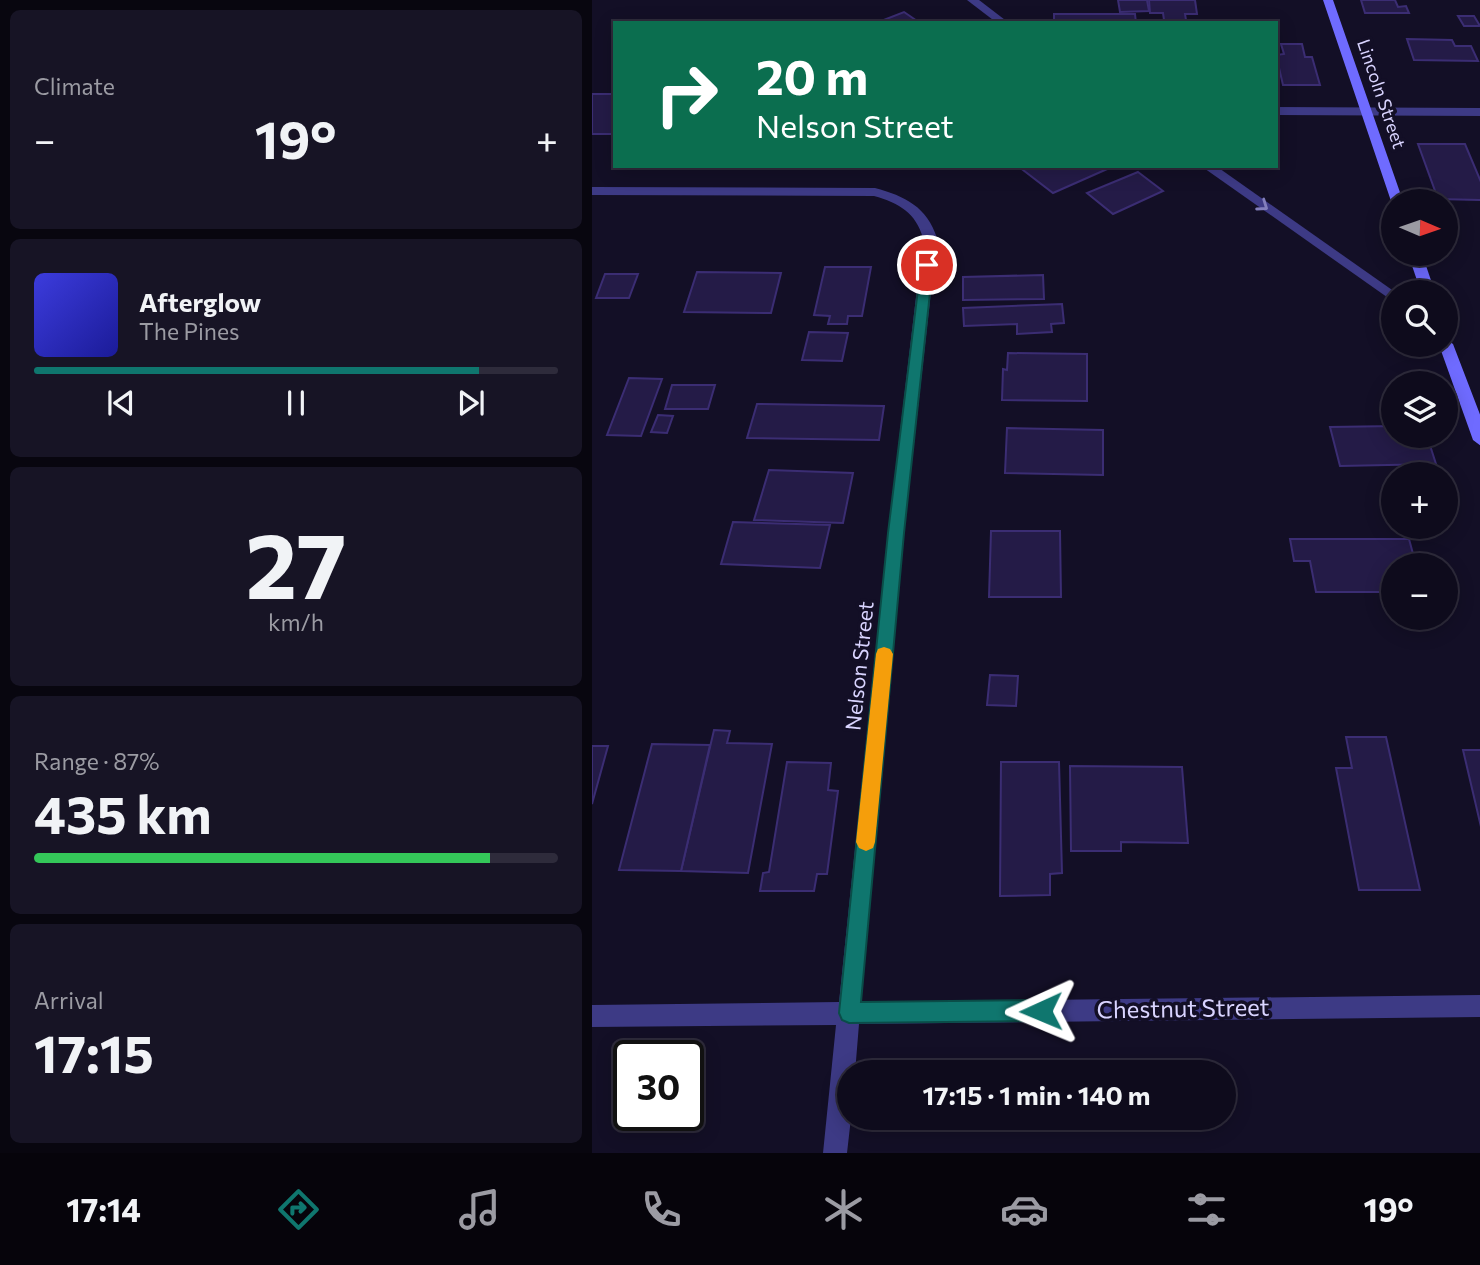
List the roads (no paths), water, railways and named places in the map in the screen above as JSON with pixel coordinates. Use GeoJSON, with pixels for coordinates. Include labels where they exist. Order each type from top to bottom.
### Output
{"type":"FeatureCollection","features":[{"type":"Feature","properties":{"kind":"street"},"geometry":{"type":"LineString","coordinates":[[972,0],[1001,21]]}},
{"type":"Feature","properties":{"kind":"street","name":"Lincoln Street"},"geometry":{"type":"LineString","coordinates":[[1328,0],[1393,189]]}},
{"type":"Feature","properties":{"kind":"street"},"geometry":{"type":"LineString","coordinates":[[1278,111],[1480,112]]}},
{"type":"Feature","properties":{"kind":"street"},"geometry":{"type":"LineString","coordinates":[[1210,168],[1381,289]]}},
{"type":"Feature","properties":{"kind":"street","name":"Nelson Street"},"geometry":{"type":"LineString","coordinates":[[592,191],[874,192],[898,198],[916,210],[927,224],[930,238],[896,533],[835,1153]]}},
{"type":"Feature","properties":{"kind":"street"},"geometry":{"type":"LineString","coordinates":[[1451,357],[1480,440]]}},
{"type":"Feature","properties":{"kind":"street","name":"Chestnut Street"},"geometry":{"type":"LineString","coordinates":[[592,1016],[1480,1006]]}}]}
